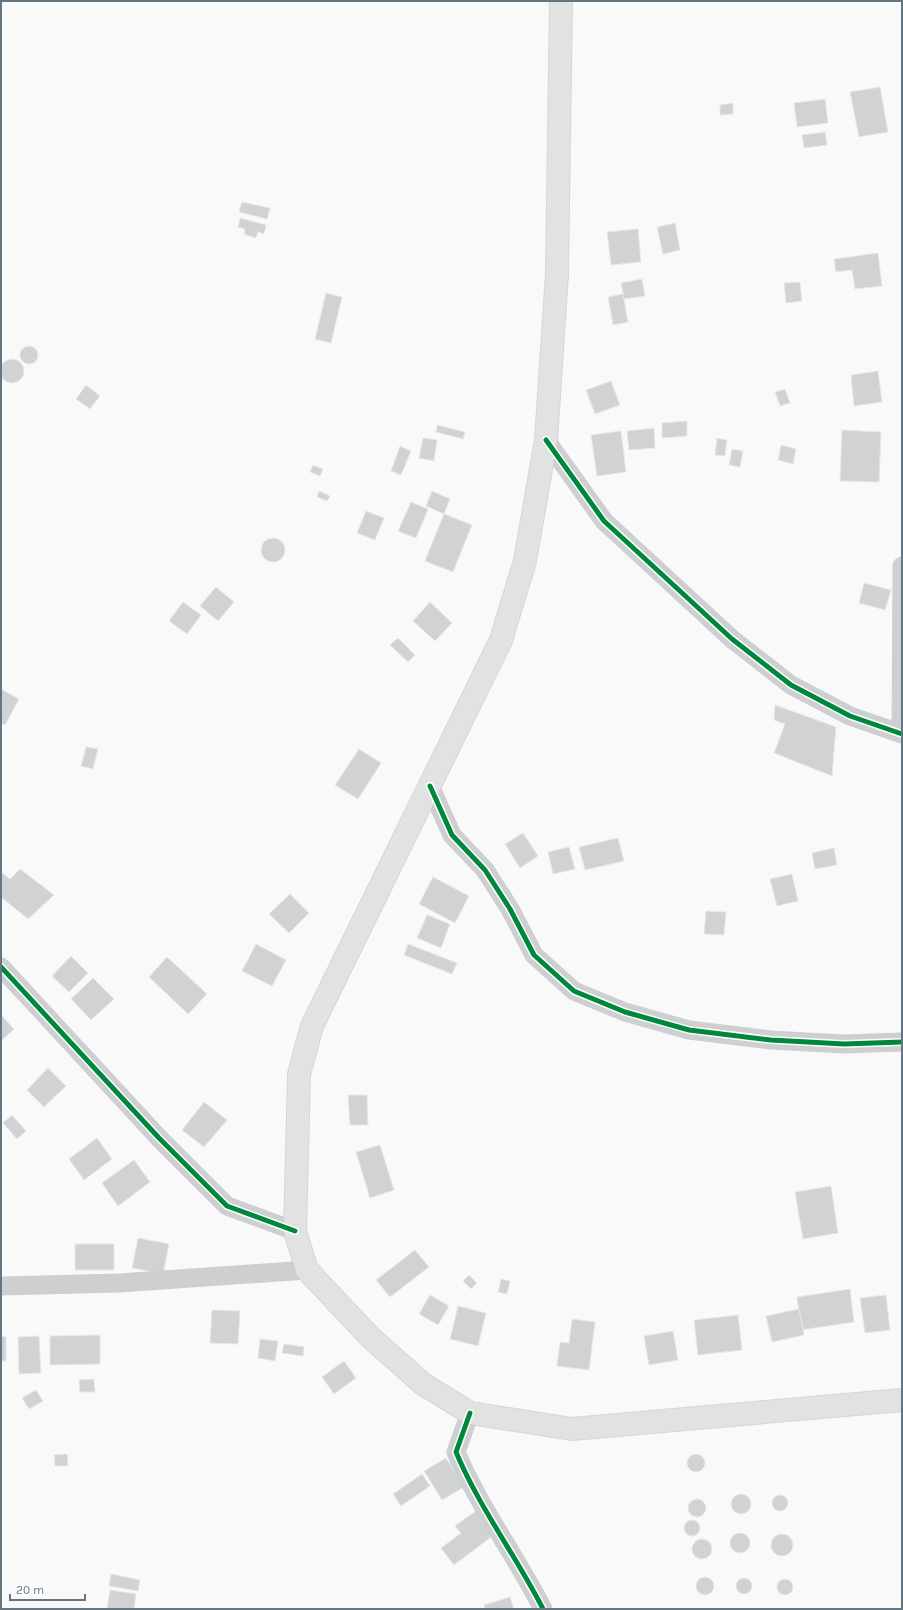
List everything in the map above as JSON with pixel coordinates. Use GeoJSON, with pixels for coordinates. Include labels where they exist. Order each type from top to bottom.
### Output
{"type":"FeatureCollection","features":[{"type":"Feature","properties":{"kind":"main road"},"geometry":{"type":"LineString","coordinates":[[561,1],[557,274],[546,440],[526,561],[501,640],[312,1026],[299,1074],[295,1231],[307,1270],[370,1337],[423,1384],[470,1413],[572,1429],[902,1400]]}},
{"type":"Feature","properties":{"kind":"street"},"geometry":{"type":"LineString","coordinates":[[546,440],[604,521],[732,639],[791,685],[850,716],[901,734],[902,566]]}},
{"type":"Feature","properties":{"kind":"street"},"geometry":{"type":"LineString","coordinates":[[430,786],[452,835],[486,870],[510,909],[534,955],[574,991],[625,1012],[688,1030],[771,1040],[844,1044],[902,1042]]}},
{"type":"Feature","properties":{"kind":"street"},"geometry":{"type":"LineString","coordinates":[[1,967],[160,1138],[227,1206],[295,1231]]}},
{"type":"Feature","properties":{"kind":"street"},"geometry":{"type":"LineString","coordinates":[[1,1286],[119,1282],[307,1270]]}},
{"type":"Feature","properties":{"kind":"street"},"geometry":{"type":"LineString","coordinates":[[470,1413],[456,1452],[473,1491],[519,1565],[543,1609]]}},
{"type":"Feature","properties":{"kind":"building"},"geometry":{"type":"Polygon","coordinates":[[[880,87],[888,132],[859,137],[850,92],[880,87]]]}},
{"type":"Feature","properties":{"kind":"building"},"geometry":{"type":"Polygon","coordinates":[[[825,99],[828,123],[797,127],[794,103],[825,99]]]}},
{"type":"Feature","properties":{"kind":"building"},"geometry":{"type":"Polygon","coordinates":[[[733,103],[733,114],[720,115],[720,105],[733,103]]]}},
{"type":"Feature","properties":{"kind":"building"},"geometry":{"type":"Polygon","coordinates":[[[825,132],[827,145],[804,148],[802,135],[825,132]]]}},
{"type":"Feature","properties":{"kind":"building"},"geometry":{"type":"Polygon","coordinates":[[[242,202],[270,208],[267,219],[239,212],[242,202]]]}},
{"type":"Feature","properties":{"kind":"building"},"geometry":{"type":"Polygon","coordinates":[[[240,218],[266,225],[264,234],[258,232],[256,238],[244,234],[245,229],[238,227],[240,218]]]}},
{"type":"Feature","properties":{"kind":"building"},"geometry":{"type":"Polygon","coordinates":[[[675,223],[680,250],[663,254],[657,227],[675,223]]]}},
{"type":"Feature","properties":{"kind":"building"},"geometry":{"type":"Polygon","coordinates":[[[638,229],[641,262],[611,265],[607,232],[638,229]]]}},
{"type":"Feature","properties":{"kind":"building"},"geometry":{"type":"Polygon","coordinates":[[[878,253],[882,286],[855,289],[852,270],[836,272],[834,259],[878,253]]]}},
{"type":"Feature","properties":{"kind":"building"},"geometry":{"type":"Polygon","coordinates":[[[642,279],[645,296],[624,299],[621,283],[642,279]]]}},
{"type":"Feature","properties":{"kind":"building"},"geometry":{"type":"Polygon","coordinates":[[[800,282],[802,301],[786,303],[784,283],[800,282]]]}},
{"type":"Feature","properties":{"kind":"building"},"geometry":{"type":"Polygon","coordinates":[[[326,293],[342,297],[331,343],[315,339],[326,293]]]}},
{"type":"Feature","properties":{"kind":"building"},"geometry":{"type":"Polygon","coordinates":[[[623,294],[628,322],[613,325],[608,297],[623,294]]]}},
{"type":"Feature","properties":{"kind":"building"},"geometry":{"type":"Polygon","coordinates":[[[29,346],[35,349],[38,355],[35,361],[29,364],[23,361],[20,355],[23,349],[29,346]]]}},
{"type":"Feature","properties":{"kind":"building"},"geometry":{"type":"Polygon","coordinates":[[[7,359],[17,359],[24,366],[24,376],[17,383],[7,383],[0,376],[0,366],[7,359]]]}},
{"type":"Feature","properties":{"kind":"building"},"geometry":{"type":"Polygon","coordinates":[[[878,371],[882,402],[854,406],[851,375],[878,371]]]}},
{"type":"Feature","properties":{"kind":"building"},"geometry":{"type":"Polygon","coordinates":[[[611,381],[620,405],[595,414],[586,390],[611,381]]]}},
{"type":"Feature","properties":{"kind":"building"},"geometry":{"type":"Polygon","coordinates":[[[86,385],[100,396],[90,409],[76,399],[86,385]]]}},
{"type":"Feature","properties":{"kind":"building"},"geometry":{"type":"Polygon","coordinates":[[[785,389],[790,403],[780,406],[775,392],[785,389]]]}},
{"type":"Feature","properties":{"kind":"building"},"geometry":{"type":"Polygon","coordinates":[[[687,421],[687,436],[662,438],[662,423],[687,421]]]}},
{"type":"Feature","properties":{"kind":"building"},"geometry":{"type":"Polygon","coordinates":[[[437,425],[465,432],[463,439],[436,432],[437,425]]]}},
{"type":"Feature","properties":{"kind":"building"},"geometry":{"type":"Polygon","coordinates":[[[654,428],[655,448],[629,450],[627,431],[654,428]]]}},
{"type":"Feature","properties":{"kind":"building"},"geometry":{"type":"Polygon","coordinates":[[[842,430],[881,432],[879,482],[840,481],[842,430]]]}},
{"type":"Feature","properties":{"kind":"building"},"geometry":{"type":"Polygon","coordinates":[[[621,431],[626,472],[597,476],[591,435],[621,431]]]}},
{"type":"Feature","properties":{"kind":"building"},"geometry":{"type":"Polygon","coordinates":[[[423,438],[437,440],[434,461],[419,458],[423,438]]]}},
{"type":"Feature","properties":{"kind":"building"},"geometry":{"type":"Polygon","coordinates":[[[717,438],[727,440],[725,456],[715,455],[717,438]]]}},
{"type":"Feature","properties":{"kind":"building"},"geometry":{"type":"Polygon","coordinates":[[[781,445],[796,449],[793,464],[778,460],[781,445]]]}},
{"type":"Feature","properties":{"kind":"building"},"geometry":{"type":"Polygon","coordinates":[[[400,446],[411,451],[401,475],[391,471],[400,446]]]}},
{"type":"Feature","properties":{"kind":"building"},"geometry":{"type":"Polygon","coordinates":[[[732,449],[743,451],[740,467],[729,465],[732,449]]]}},
{"type":"Feature","properties":{"kind":"building"},"geometry":{"type":"Polygon","coordinates":[[[313,465],[323,469],[320,476],[310,472],[313,465]]]}},
{"type":"Feature","properties":{"kind":"building"},"geometry":{"type":"Polygon","coordinates":[[[319,491],[330,496],[327,501],[317,497],[319,491]]]}},
{"type":"Feature","properties":{"kind":"building"},"geometry":{"type":"Polygon","coordinates":[[[432,491],[450,499],[444,514],[426,506],[432,491]]]}},
{"type":"Feature","properties":{"kind":"building"},"geometry":{"type":"Polygon","coordinates":[[[411,502],[428,509],[416,538],[398,531],[411,502]]]}},
{"type":"Feature","properties":{"kind":"building"},"geometry":{"type":"Polygon","coordinates":[[[366,511],[384,518],[375,540],[357,533],[366,511]]]}},
{"type":"Feature","properties":{"kind":"building"},"geometry":{"type":"Polygon","coordinates":[[[444,514],[472,525],[453,572],[425,561],[444,514]]]}},
{"type":"Feature","properties":{"kind":"building"},"geometry":{"type":"Polygon","coordinates":[[[273,538],[281,542],[285,550],[281,558],[273,562],[265,558],[261,550],[265,542],[273,538]]]}},
{"type":"Feature","properties":{"kind":"building"},"geometry":{"type":"Polygon","coordinates":[[[864,583],[891,590],[885,610],[859,603],[864,583]]]}},
{"type":"Feature","properties":{"kind":"building"},"geometry":{"type":"Polygon","coordinates":[[[216,587],[234,602],[218,621],[200,606],[216,587]]]}},
{"type":"Feature","properties":{"kind":"building"},"geometry":{"type":"Polygon","coordinates":[[[183,602],[201,615],[187,634],[169,621],[183,602]]]}},
{"type":"Feature","properties":{"kind":"building"},"geometry":{"type":"Polygon","coordinates":[[[430,602],[452,623],[435,641],[413,621],[430,602]]]}},
{"type":"Feature","properties":{"kind":"building"},"geometry":{"type":"Polygon","coordinates":[[[398,638],[415,655],[408,662],[390,645],[398,638]]]}},
{"type":"Feature","properties":{"kind":"building"},"geometry":{"type":"Polygon","coordinates":[[[1,689],[19,699],[5,725],[1,723],[1,689]]]}},
{"type":"Feature","properties":{"kind":"building"},"geometry":{"type":"Polygon","coordinates":[[[775,705],[836,727],[832,776],[774,753],[785,724],[774,720],[775,705]]]}},
{"type":"Feature","properties":{"kind":"building"},"geometry":{"type":"Polygon","coordinates":[[[86,747],[98,749],[93,769],[81,766],[86,747]]]}},
{"type":"Feature","properties":{"kind":"building"},"geometry":{"type":"Polygon","coordinates":[[[359,749],[381,763],[358,799],[335,785],[359,749]]]}},
{"type":"Feature","properties":{"kind":"building"},"geometry":{"type":"Polygon","coordinates":[[[523,833],[538,856],[520,868],[505,844],[523,833]]]}},
{"type":"Feature","properties":{"kind":"building"},"geometry":{"type":"Polygon","coordinates":[[[618,838],[624,861],[585,870],[579,847],[618,838]]]}},
{"type":"Feature","properties":{"kind":"building"},"geometry":{"type":"Polygon","coordinates":[[[569,847],[575,869],[553,874],[548,852],[569,847]]]}},
{"type":"Feature","properties":{"kind":"building"},"geometry":{"type":"Polygon","coordinates":[[[834,848],[837,865],[815,869],[812,853],[834,848]]]}},
{"type":"Feature","properties":{"kind":"building"},"geometry":{"type":"Polygon","coordinates":[[[20,869],[54,895],[28,919],[1,897],[1,874],[2,873],[10,879],[20,869]]]}},
{"type":"Feature","properties":{"kind":"building"},"geometry":{"type":"Polygon","coordinates":[[[792,874],[798,901],[777,906],[770,879],[792,874]]]}},
{"type":"Feature","properties":{"kind":"building"},"geometry":{"type":"Polygon","coordinates":[[[433,877],[469,896],[455,923],[419,904],[433,877]]]}},
{"type":"Feature","properties":{"kind":"building"},"geometry":{"type":"Polygon","coordinates":[[[290,894],[309,913],[289,933],[269,914],[290,894]]]}},
{"type":"Feature","properties":{"kind":"building"},"geometry":{"type":"Polygon","coordinates":[[[706,911],[726,912],[724,935],[704,934],[706,911]]]}},
{"type":"Feature","properties":{"kind":"building"},"geometry":{"type":"Polygon","coordinates":[[[427,915],[450,924],[441,948],[417,938],[427,915]]]}},
{"type":"Feature","properties":{"kind":"building"},"geometry":{"type":"Polygon","coordinates":[[[256,944],[286,960],[272,986],[242,971],[256,944]]]}},
{"type":"Feature","properties":{"kind":"building"},"geometry":{"type":"Polygon","coordinates":[[[408,944],[457,963],[452,974],[404,955],[408,944]]]}},
{"type":"Feature","properties":{"kind":"building"},"geometry":{"type":"Polygon","coordinates":[[[71,956],[88,973],[69,992],[52,976],[71,956]]]}},
{"type":"Feature","properties":{"kind":"building"},"geometry":{"type":"Polygon","coordinates":[[[167,957],[207,994],[188,1014],[149,977],[167,957]]]}},
{"type":"Feature","properties":{"kind":"building"},"geometry":{"type":"Polygon","coordinates":[[[93,978],[114,999],[91,1020],[71,999],[93,978]]]}},
{"type":"Feature","properties":{"kind":"building"},"geometry":{"type":"Polygon","coordinates":[[[1,1015],[14,1029],[1,1041],[1,1015]]]}},
{"type":"Feature","properties":{"kind":"building"},"geometry":{"type":"Polygon","coordinates":[[[48,1068],[66,1086],[44,1107],[27,1090],[48,1068]]]}},
{"type":"Feature","properties":{"kind":"building"},"geometry":{"type":"Polygon","coordinates":[[[348,1095],[367,1095],[368,1125],[350,1125],[348,1095]]]}},
{"type":"Feature","properties":{"kind":"building"},"geometry":{"type":"Polygon","coordinates":[[[204,1102],[227,1120],[204,1147],[182,1130],[204,1102]]]}},
{"type":"Feature","properties":{"kind":"building"},"geometry":{"type":"Polygon","coordinates":[[[12,1115],[26,1131],[17,1139],[3,1123],[12,1115]]]}},
{"type":"Feature","properties":{"kind":"building"},"geometry":{"type":"Polygon","coordinates":[[[97,1138],[112,1159],[84,1180],[69,1159],[97,1138]]]}},
{"type":"Feature","properties":{"kind":"building"},"geometry":{"type":"Polygon","coordinates":[[[380,1145],[394,1190],[370,1198],[356,1152],[380,1145]]]}},
{"type":"Feature","properties":{"kind":"building"},"geometry":{"type":"Polygon","coordinates":[[[134,1160],[150,1182],[118,1206],[102,1183],[134,1160]]]}},
{"type":"Feature","properties":{"kind":"building"},"geometry":{"type":"Polygon","coordinates":[[[831,1186],[838,1233],[803,1239],[795,1192],[831,1186]]]}},
{"type":"Feature","properties":{"kind":"building"},"geometry":{"type":"Polygon","coordinates":[[[138,1238],[169,1244],[163,1274],[132,1268],[138,1238]]]}},
{"type":"Feature","properties":{"kind":"building"},"geometry":{"type":"Polygon","coordinates":[[[75,1244],[114,1244],[114,1270],[75,1270],[75,1244]]]}},
{"type":"Feature","properties":{"kind":"building"},"geometry":{"type":"Polygon","coordinates":[[[415,1250],[429,1267],[390,1297],[376,1280],[415,1250]]]}},
{"type":"Feature","properties":{"kind":"building"},"geometry":{"type":"Polygon","coordinates":[[[469,1275],[477,1283],[471,1289],[463,1281],[469,1275]]]}},
{"type":"Feature","properties":{"kind":"building"},"geometry":{"type":"Polygon","coordinates":[[[501,1279],[510,1281],[507,1294],[498,1292],[501,1279]]]}},
{"type":"Feature","properties":{"kind":"building"},"geometry":{"type":"Polygon","coordinates":[[[850,1289],[854,1322],[801,1330],[797,1297],[850,1289]]]}},
{"type":"Feature","properties":{"kind":"building"},"geometry":{"type":"Polygon","coordinates":[[[430,1295],[449,1306],[438,1325],[419,1314],[430,1295]]]}},
{"type":"Feature","properties":{"kind":"building"},"geometry":{"type":"Polygon","coordinates":[[[886,1295],[890,1330],[865,1333],[860,1298],[886,1295]]]}},
{"type":"Feature","properties":{"kind":"building"},"geometry":{"type":"Polygon","coordinates":[[[458,1306],[486,1313],[478,1346],[450,1339],[458,1306]]]}},
{"type":"Feature","properties":{"kind":"building"},"geometry":{"type":"Polygon","coordinates":[[[799,1309],[804,1335],[772,1342],[766,1316],[799,1309]]]}},
{"type":"Feature","properties":{"kind":"building"},"geometry":{"type":"Polygon","coordinates":[[[212,1310],[240,1311],[238,1344],[210,1343],[212,1310]]]}},
{"type":"Feature","properties":{"kind":"building"},"geometry":{"type":"Polygon","coordinates":[[[738,1315],[742,1350],[698,1355],[694,1320],[738,1315]]]}},
{"type":"Feature","properties":{"kind":"building"},"geometry":{"type":"Polygon","coordinates":[[[572,1319],[595,1322],[589,1370],[557,1366],[560,1342],[569,1343],[572,1319]]]}},
{"type":"Feature","properties":{"kind":"building"},"geometry":{"type":"Polygon","coordinates":[[[673,1331],[678,1360],[649,1365],[644,1336],[673,1331]]]}},
{"type":"Feature","properties":{"kind":"building"},"geometry":{"type":"Polygon","coordinates":[[[100,1335],[100,1364],[50,1365],[50,1336],[100,1335]]]}},
{"type":"Feature","properties":{"kind":"building"},"geometry":{"type":"Polygon","coordinates":[[[1,1336],[6,1337],[6,1361],[1,1361],[1,1336]]]}},
{"type":"Feature","properties":{"kind":"building"},"geometry":{"type":"Polygon","coordinates":[[[39,1336],[41,1373],[19,1374],[18,1337],[39,1336]]]}},
{"type":"Feature","properties":{"kind":"building"},"geometry":{"type":"Polygon","coordinates":[[[260,1339],[278,1341],[275,1361],[258,1358],[260,1339]]]}},
{"type":"Feature","properties":{"kind":"building"},"geometry":{"type":"Polygon","coordinates":[[[284,1344],[304,1347],[303,1356],[282,1353],[284,1344]]]}},
{"type":"Feature","properties":{"kind":"building"},"geometry":{"type":"Polygon","coordinates":[[[344,1361],[356,1378],[334,1394],[322,1377],[344,1361]]]}},
{"type":"Feature","properties":{"kind":"building"},"geometry":{"type":"Polygon","coordinates":[[[94,1379],[95,1392],[80,1392],[79,1380],[94,1379]]]}},
{"type":"Feature","properties":{"kind":"building"},"geometry":{"type":"Polygon","coordinates":[[[36,1390],[43,1401],[29,1409],[22,1398],[36,1390]]]}},
{"type":"Feature","properties":{"kind":"building"},"geometry":{"type":"Polygon","coordinates":[[[67,1454],[68,1466],[55,1466],[54,1455],[67,1454]]]}},
{"type":"Feature","properties":{"kind":"building"},"geometry":{"type":"Polygon","coordinates":[[[696,1454],[702,1457],[705,1463],[702,1469],[696,1472],[690,1469],[687,1463],[690,1457],[696,1454]]]}},
{"type":"Feature","properties":{"kind":"building"},"geometry":{"type":"Polygon","coordinates":[[[446,1458],[464,1487],[442,1500],[424,1471],[446,1458]]]}},
{"type":"Feature","properties":{"kind":"building"},"geometry":{"type":"Polygon","coordinates":[[[422,1474],[430,1486],[401,1506],[393,1494],[422,1474]]]}},
{"type":"Feature","properties":{"kind":"building"},"geometry":{"type":"Polygon","coordinates":[[[741,1494],[748,1497],[751,1504],[748,1511],[741,1514],[734,1511],[731,1504],[734,1497],[741,1494]]]}},
{"type":"Feature","properties":{"kind":"building"},"geometry":{"type":"Polygon","coordinates":[[[780,1495],[786,1497],[788,1503],[786,1509],[780,1511],[774,1509],[772,1503],[774,1497],[780,1495]]]}},
{"type":"Feature","properties":{"kind":"building"},"geometry":{"type":"Polygon","coordinates":[[[697,1499],[703,1502],[706,1508],[703,1514],[697,1517],[691,1514],[688,1508],[691,1502],[697,1499]]]}},
{"type":"Feature","properties":{"kind":"building"},"geometry":{"type":"Polygon","coordinates":[[[477,1510],[495,1534],[454,1565],[441,1548],[461,1533],[455,1526],[477,1510]]]}},
{"type":"Feature","properties":{"kind":"building"},"geometry":{"type":"Polygon","coordinates":[[[692,1520],[698,1522],[700,1528],[698,1534],[692,1536],[686,1534],[684,1528],[686,1522],[692,1520]]]}},
{"type":"Feature","properties":{"kind":"building"},"geometry":{"type":"Polygon","coordinates":[[[736,1533],[744,1533],[750,1539],[750,1547],[744,1553],[736,1553],[730,1547],[730,1539],[736,1533]]]}},
{"type":"Feature","properties":{"kind":"building"},"geometry":{"type":"Polygon","coordinates":[[[782,1534],[790,1537],[793,1545],[790,1553],[782,1556],[774,1553],[771,1545],[774,1537],[782,1534]]]}},
{"type":"Feature","properties":{"kind":"building"},"geometry":{"type":"Polygon","coordinates":[[[702,1539],[709,1542],[712,1549],[709,1556],[702,1559],[695,1556],[692,1549],[695,1542],[702,1539]]]}},
{"type":"Feature","properties":{"kind":"building"},"geometry":{"type":"Polygon","coordinates":[[[111,1574],[140,1580],[138,1591],[109,1586],[111,1574]]]}},
{"type":"Feature","properties":{"kind":"building"},"geometry":{"type":"Polygon","coordinates":[[[701,1577],[709,1577],[714,1582],[712,1593],[709,1595],[701,1595],[696,1590],[696,1582],[701,1577]]]}},
{"type":"Feature","properties":{"kind":"building"},"geometry":{"type":"Polygon","coordinates":[[[744,1578],[751,1583],[752,1586],[747,1593],[744,1594],[737,1589],[736,1586],[741,1579],[744,1578]]]}},
{"type":"Feature","properties":{"kind":"building"},"geometry":{"type":"Polygon","coordinates":[[[785,1579],[792,1584],[793,1587],[788,1594],[785,1595],[778,1590],[777,1587],[782,1580],[785,1579]]]}},
{"type":"Feature","properties":{"kind":"building"},"geometry":{"type":"Polygon","coordinates":[[[110,1590],[136,1594],[134,1609],[107,1609],[110,1590]]]}},
{"type":"Feature","properties":{"kind":"building"},"geometry":{"type":"Polygon","coordinates":[[[510,1597],[514,1609],[485,1609],[484,1605],[510,1597]]]}},
{"type":"Feature","properties":{"kind":"cycle path"},"geometry":{"type":"LineString","coordinates":[[546,440],[604,521],[732,639],[791,685],[850,716],[902,734]]}},
{"type":"Feature","properties":{"kind":"cycle path"},"geometry":{"type":"LineString","coordinates":[[430,786],[452,835],[485,870],[510,909],[534,955],[574,991],[625,1012],[689,1030],[771,1040],[844,1044],[902,1042]]}},
{"type":"Feature","properties":{"kind":"cycle path"},"geometry":{"type":"LineString","coordinates":[[1,967],[159,1138],[227,1206],[295,1231]]}},
{"type":"Feature","properties":{"kind":"cycle path"},"geometry":{"type":"LineString","coordinates":[[470,1413],[456,1452],[487,1512],[543,1609]]}}]}
